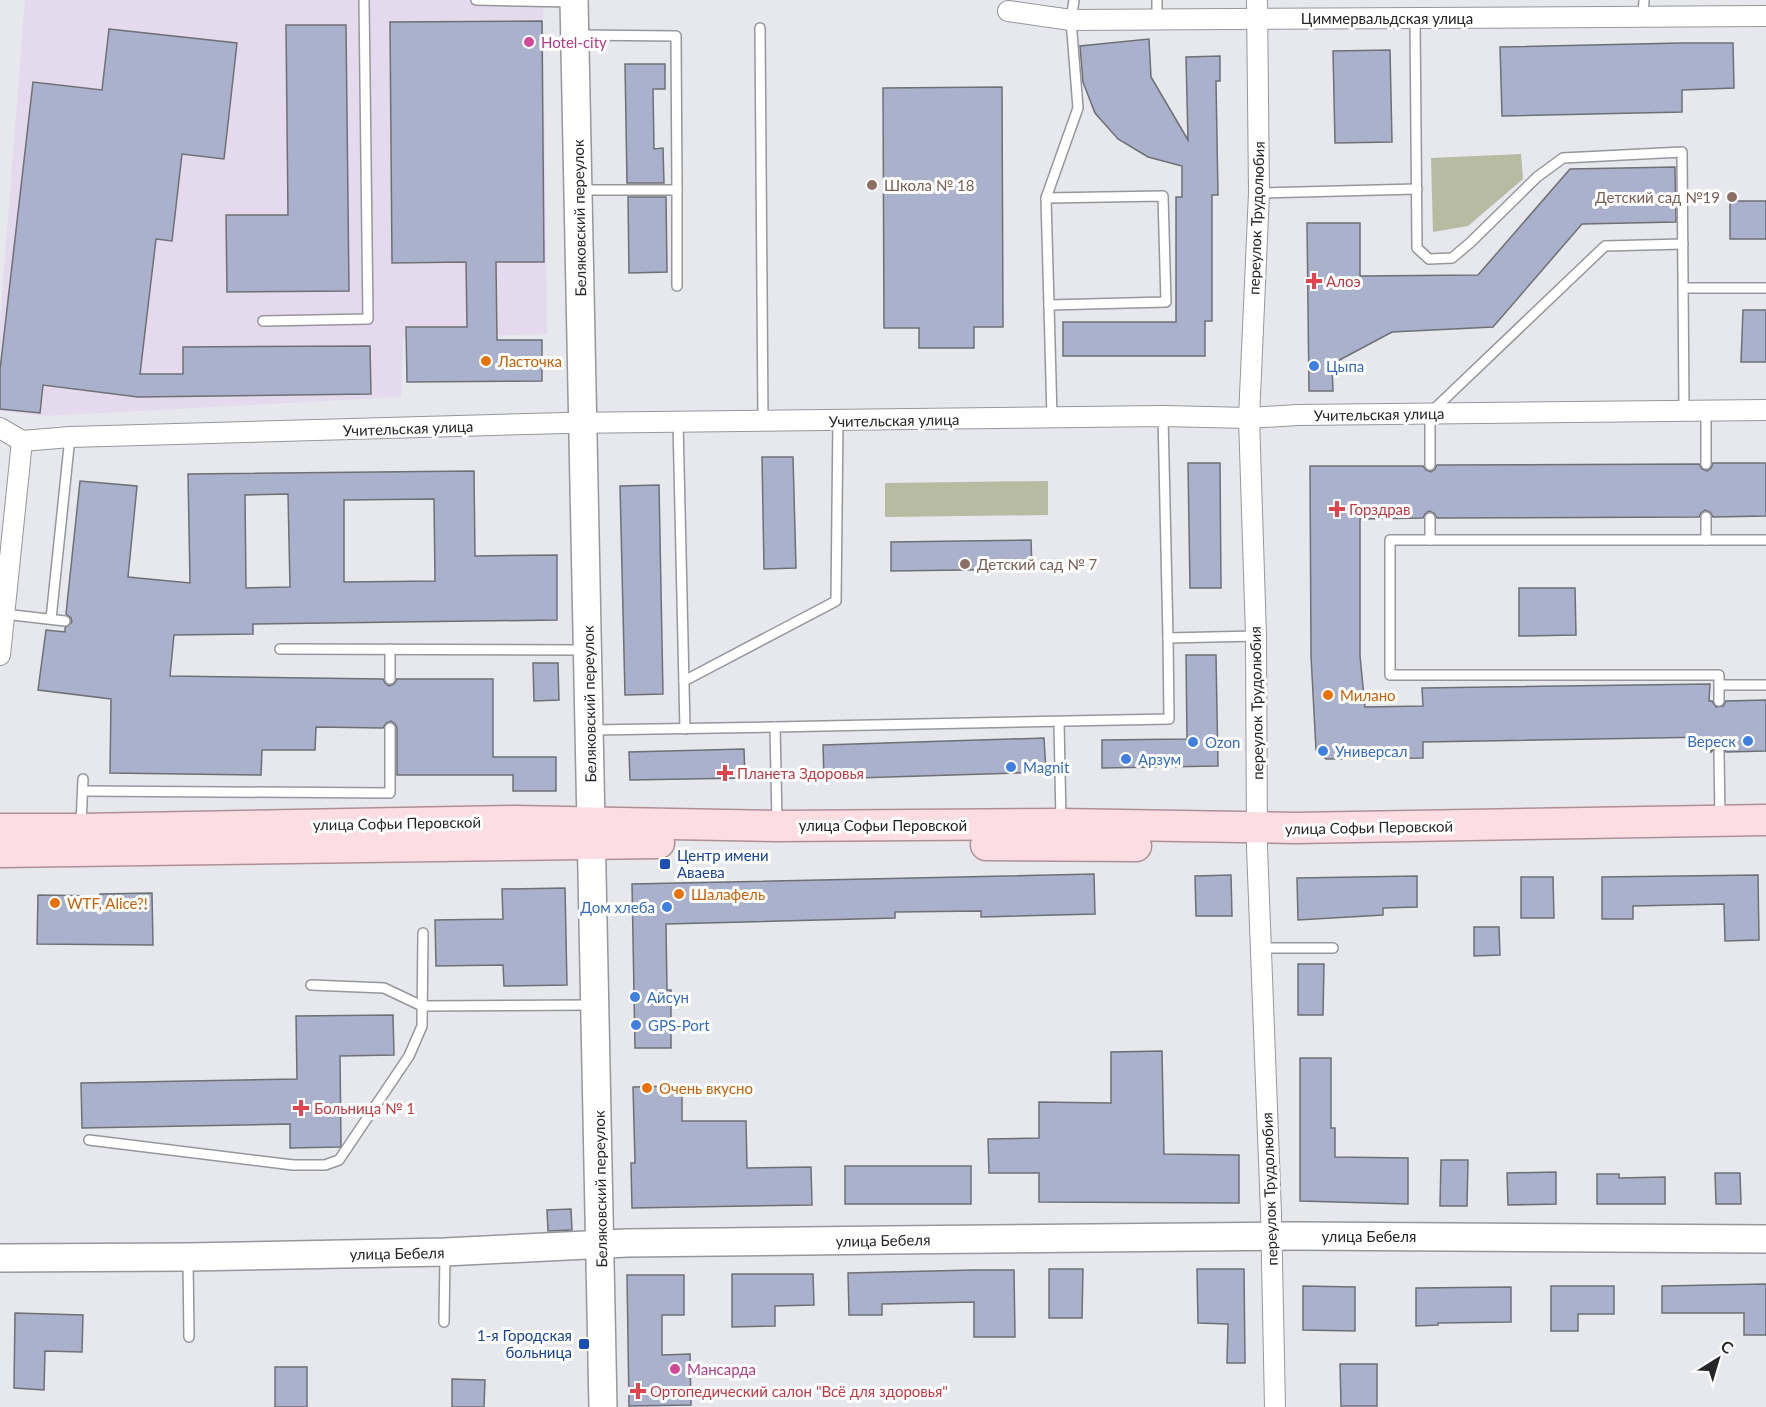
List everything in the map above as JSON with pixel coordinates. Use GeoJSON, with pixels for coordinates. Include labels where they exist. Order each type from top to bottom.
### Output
{"type":"FeatureCollection","features":[{"type":"Feature","properties":{"kind":"main road","name":"улица Софьи Перовской"},"geometry":{"type":"LineString","coordinates":[[0,852],[777,826],[1061,824],[1257,837],[1766,820]]}},
{"type":"Feature","properties":{"kind":"main road","name":"улица Софьи Перовской"},"geometry":{"type":"LineString","coordinates":[[0,829],[515,821],[592,833],[1766,841]]}},
{"type":"Feature","properties":{"kind":"street","name":"Беляковский переулок"},"geometry":{"type":"LineString","coordinates":[[574,1],[602,1244],[603,1407]]}},
{"type":"Feature","properties":{"kind":"street","name":"Циммервальдская улица"},"geometry":{"type":"LineString","coordinates":[[1005,5],[1071,20],[1157,10],[1257,9],[1415,18],[1644,8],[1766,16]]}},
{"type":"Feature","properties":{"kind":"street","name":"переулок Трудолюбия"},"geometry":{"type":"LineString","coordinates":[[1257,9],[1259,193],[1249,418],[1256,636],[1257,837],[1272,1236],[1275,1407]]}},
{"type":"Feature","properties":{"kind":"street","name":"Учительская улица"},"geometry":{"type":"LineString","coordinates":[[22,441],[70,437],[583,423],[1163,416],[1249,418],[1298,415],[1766,410]]}},
{"type":"Feature","properties":{"kind":"street"},"geometry":{"type":"LineString","coordinates":[[0,428],[22,441],[4,580],[4,614],[0,655]]}},
{"type":"Feature","properties":{"kind":"street","name":"улица Бебеля"},"geometry":{"type":"LineString","coordinates":[[0,1258],[445,1252],[602,1244],[1272,1236],[1766,1239]]}},
{"type":"Feature","properties":{"kind":"lane"},"geometry":{"type":"LineString","coordinates":[[263,321],[368,319],[364,0]]}},
{"type":"Feature","properties":{"kind":"lane"},"geometry":{"type":"LineString","coordinates":[[476,0],[574,1]]}},
{"type":"Feature","properties":{"kind":"lane"},"geometry":{"type":"LineString","coordinates":[[1052,418],[1046,198],[1078,108],[1071,20],[1074,0]]}},
{"type":"Feature","properties":{"kind":"lane"},"geometry":{"type":"LineString","coordinates":[[1415,18],[1417,248],[1429,259],[1452,258],[1537,177],[1563,158],[1682,152],[1684,410]]}},
{"type":"Feature","properties":{"kind":"lane"},"geometry":{"type":"LineString","coordinates":[[760,28],[763,421]]}},
{"type":"Feature","properties":{"kind":"lane"},"geometry":{"type":"LineString","coordinates":[[575,36],[676,36],[677,286]]}},
{"type":"Feature","properties":{"kind":"lane"},"geometry":{"type":"LineString","coordinates":[[1259,193],[1417,189]]}},
{"type":"Feature","properties":{"kind":"lane"},"geometry":{"type":"LineString","coordinates":[[579,190],[677,190]]}},
{"type":"Feature","properties":{"kind":"lane"},"geometry":{"type":"LineString","coordinates":[[1046,198],[1163,196],[1166,290],[1166,302],[1049,305]]}},
{"type":"Feature","properties":{"kind":"lane"},"geometry":{"type":"LineString","coordinates":[[1430,465],[1430,413],[1605,246],[1683,244]]}},
{"type":"Feature","properties":{"kind":"lane"},"geometry":{"type":"LineString","coordinates":[[1684,288],[1766,288]]}},
{"type":"Feature","properties":{"kind":"lane"},"geometry":{"type":"LineString","coordinates":[[1706,410],[1706,464]]}},
{"type":"Feature","properties":{"kind":"lane"},"geometry":{"type":"LineString","coordinates":[[590,730],[1169,719],[1163,416]]}},
{"type":"Feature","properties":{"kind":"lane"},"geometry":{"type":"LineString","coordinates":[[684,681],[836,601],[838,420]]}},
{"type":"Feature","properties":{"kind":"lane"},"geometry":{"type":"LineString","coordinates":[[678,422],[685,729]]}},
{"type":"Feature","properties":{"kind":"lane"},"geometry":{"type":"LineString","coordinates":[[51,619],[70,437]]}},
{"type":"Feature","properties":{"kind":"lane"},"geometry":{"type":"LineString","coordinates":[[1706,517],[1706,540]]}},
{"type":"Feature","properties":{"kind":"lane"},"geometry":{"type":"LineString","coordinates":[[1430,518],[1430,540]]}},
{"type":"Feature","properties":{"kind":"lane"},"geometry":{"type":"LineString","coordinates":[[1719,701],[1719,675],[1390,675],[1390,540],[1766,540]]}},
{"type":"Feature","properties":{"kind":"lane"},"geometry":{"type":"LineString","coordinates":[[4,614],[65,621]]}},
{"type":"Feature","properties":{"kind":"lane"},"geometry":{"type":"LineString","coordinates":[[1168,638],[1256,636]]}},
{"type":"Feature","properties":{"kind":"lane"},"geometry":{"type":"LineString","coordinates":[[280,649],[588,650]]}},
{"type":"Feature","properties":{"kind":"lane"},"geometry":{"type":"LineString","coordinates":[[390,649],[390,679]]}},
{"type":"Feature","properties":{"kind":"lane"},"geometry":{"type":"LineString","coordinates":[[1719,685],[1766,685]]}},
{"type":"Feature","properties":{"kind":"lane"},"geometry":{"type":"LineString","coordinates":[[1059,722],[1061,824]]}},
{"type":"Feature","properties":{"kind":"lane"},"geometry":{"type":"LineString","coordinates":[[775,727],[777,826]]}},
{"type":"Feature","properties":{"kind":"lane"},"geometry":{"type":"LineString","coordinates":[[83,791],[390,793],[390,728]]}},
{"type":"Feature","properties":{"kind":"lane"},"geometry":{"type":"LineString","coordinates":[[1719,752],[1720,821]]}},
{"type":"Feature","properties":{"kind":"lane"},"geometry":{"type":"LineString","coordinates":[[81,829],[83,779]]}},
{"type":"Feature","properties":{"kind":"lane"},"geometry":{"type":"LineString","coordinates":[[88,1140],[293,1165],[324,1165],[339,1160],[409,1056],[422,1026],[423,933]]}},
{"type":"Feature","properties":{"kind":"lane"},"geometry":{"type":"LineString","coordinates":[[1261,948],[1333,948]]}},
{"type":"Feature","properties":{"kind":"lane"},"geometry":{"type":"LineString","coordinates":[[311,985],[384,988],[422,1006],[596,1005]]}},
{"type":"Feature","properties":{"kind":"lane"},"geometry":{"type":"LineString","coordinates":[[444,1322],[445,1252]]}},
{"type":"Feature","properties":{"kind":"lane"},"geometry":{"type":"LineString","coordinates":[[188,1257],[189,1337]]}},
{"type":"Feature","properties":{"kind":"shaded area"},"geometry":{"type":"Polygon","coordinates":[[[25,0],[543,0],[547,334],[403,338],[401,397],[44,416],[0,411],[0,322],[25,0]]]}},
{"type":"Feature","properties":{"kind":"green space"},"geometry":{"type":"Polygon","coordinates":[[[1521,154],[1523,179],[1468,226],[1433,232],[1431,158],[1521,154]]]}},
{"type":"Feature","properties":{"kind":"green space"},"geometry":{"type":"Polygon","coordinates":[[[1048,481],[1048,515],[885,517],[885,483],[1048,481]]]}},
{"type":"Feature","properties":{"kind":"building"},"geometry":{"type":"Polygon","coordinates":[[[542,21],[544,262],[496,262],[497,340],[542,340],[542,381],[407,382],[406,327],[467,327],[466,262],[392,263],[390,22],[542,21]]]}},
{"type":"Feature","properties":{"kind":"building"},"geometry":{"type":"Polygon","coordinates":[[[286,25],[346,25],[349,291],[227,292],[226,215],[288,215],[286,25]]]}},
{"type":"Feature","properties":{"kind":"building"},"geometry":{"type":"Polygon","coordinates":[[[109,29],[237,43],[224,159],[182,154],[172,241],[156,239],[140,374],[183,374],[183,347],[370,346],[371,394],[138,397],[43,385],[40,413],[0,409],[0,370],[33,82],[102,90],[109,29]]]}},
{"type":"Feature","properties":{"kind":"building"},"geometry":{"type":"Polygon","coordinates":[[[1149,39],[1151,77],[1188,140],[1186,57],[1220,56],[1220,81],[1216,81],[1218,195],[1212,195],[1212,321],[1205,321],[1205,356],[1063,356],[1063,322],[1176,322],[1176,197],[1182,197],[1182,166],[1148,157],[1118,139],[1095,113],[1083,82],[1080,46],[1149,39]]]}},
{"type":"Feature","properties":{"kind":"building"},"geometry":{"type":"Polygon","coordinates":[[[1733,43],[1734,88],[1682,90],[1682,112],[1502,116],[1500,47],[1733,43]]]}},
{"type":"Feature","properties":{"kind":"building"},"geometry":{"type":"Polygon","coordinates":[[[1390,50],[1392,142],[1335,143],[1333,51],[1390,50]]]}},
{"type":"Feature","properties":{"kind":"building"},"geometry":{"type":"Polygon","coordinates":[[[625,64],[665,64],[665,89],[653,89],[654,149],[663,148],[664,183],[627,183],[625,64]]]}},
{"type":"Feature","properties":{"kind":"building"},"geometry":{"type":"Polygon","coordinates":[[[1002,87],[1003,327],[974,327],[974,348],[919,348],[919,328],[884,328],[883,88],[1002,87]]]}},
{"type":"Feature","properties":{"kind":"building"},"geometry":{"type":"Polygon","coordinates":[[[1675,167],[1676,222],[1582,224],[1493,327],[1392,332],[1332,364],[1333,391],[1309,391],[1307,223],[1360,223],[1360,276],[1478,275],[1570,169],[1675,167]]]}},
{"type":"Feature","properties":{"kind":"building"},"geometry":{"type":"Polygon","coordinates":[[[628,197],[666,197],[667,272],[629,273],[628,197]]]}},
{"type":"Feature","properties":{"kind":"building"},"geometry":{"type":"Polygon","coordinates":[[[1730,201],[1766,201],[1766,239],[1730,239],[1730,201]]]}},
{"type":"Feature","properties":{"kind":"building"},"geometry":{"type":"Polygon","coordinates":[[[1743,310],[1766,310],[1766,362],[1741,362],[1743,310]]]}},
{"type":"Feature","properties":{"kind":"building"},"geometry":{"type":"Polygon","coordinates":[[[762,457],[793,457],[796,568],[764,569],[762,457]]]}},
{"type":"Feature","properties":{"kind":"building"},"geometry":{"type":"Polygon","coordinates":[[[1188,463],[1220,463],[1221,588],[1190,588],[1188,463]]]}},
{"type":"Feature","properties":{"kind":"building"},"geometry":{"type":"Polygon","coordinates":[[[1713,463],[1766,463],[1766,516],[1713,517],[1705,510],[1699,517],[1437,518],[1429,511],[1423,518],[1360,519],[1360,656],[1365,707],[1423,706],[1422,688],[1710,684],[1709,701],[1712,701],[1716,707],[1723,706],[1726,701],[1766,700],[1766,751],[1726,752],[1723,746],[1718,745],[1711,752],[1710,737],[1423,742],[1423,758],[1326,759],[1316,750],[1311,656],[1310,466],[1423,466],[1431,472],[1437,465],[1699,464],[1707,471],[1713,463]]]}},
{"type":"Feature","properties":{"kind":"building"},"geometry":{"type":"Polygon","coordinates":[[[474,471],[475,556],[557,555],[557,620],[253,624],[253,634],[174,635],[170,676],[383,679],[389,686],[397,679],[493,679],[493,757],[556,757],[556,791],[513,791],[513,775],[397,775],[397,728],[391,721],[383,728],[316,727],[315,750],[262,750],[261,775],[110,773],[111,699],[38,690],[46,630],[65,632],[65,628],[72,622],[66,614],[80,481],[137,486],[128,577],[190,583],[188,474],[474,471]],[[288,494],[245,495],[246,588],[290,587],[288,494]],[[434,499],[344,500],[344,582],[435,581],[434,499]]]}},
{"type":"Feature","properties":{"kind":"building"},"geometry":{"type":"Polygon","coordinates":[[[659,485],[663,694],[625,695],[620,486],[659,485]]]}},
{"type":"Feature","properties":{"kind":"building"},"geometry":{"type":"Polygon","coordinates":[[[1031,540],[1032,569],[891,571],[891,542],[1031,540]]]}},
{"type":"Feature","properties":{"kind":"building"},"geometry":{"type":"Polygon","coordinates":[[[1519,588],[1575,588],[1576,635],[1519,636],[1519,588]]]}},
{"type":"Feature","properties":{"kind":"building"},"geometry":{"type":"Polygon","coordinates":[[[1186,655],[1216,655],[1218,766],[1102,768],[1102,740],[1187,739],[1186,655]]]}},
{"type":"Feature","properties":{"kind":"building"},"geometry":{"type":"Polygon","coordinates":[[[533,663],[558,663],[559,700],[534,701],[533,663]]]}},
{"type":"Feature","properties":{"kind":"building"},"geometry":{"type":"Polygon","coordinates":[[[1044,738],[1046,772],[824,779],[823,745],[1044,738]]]}},
{"type":"Feature","properties":{"kind":"building"},"geometry":{"type":"Polygon","coordinates":[[[744,749],[745,778],[630,780],[629,752],[744,749]]]}},
{"type":"Feature","properties":{"kind":"building"},"geometry":{"type":"Polygon","coordinates":[[[1094,874],[1095,914],[981,917],[981,911],[895,912],[895,918],[666,924],[667,990],[671,990],[671,1048],[635,1048],[632,884],[1094,874]]]}},
{"type":"Feature","properties":{"kind":"building"},"geometry":{"type":"Polygon","coordinates":[[[1231,875],[1232,916],[1196,916],[1195,876],[1231,875]]]}},
{"type":"Feature","properties":{"kind":"building"},"geometry":{"type":"Polygon","coordinates":[[[1758,875],[1759,940],[1725,941],[1724,904],[1633,906],[1633,919],[1602,919],[1602,877],[1758,875]]]}},
{"type":"Feature","properties":{"kind":"building"},"geometry":{"type":"Polygon","coordinates":[[[1417,876],[1417,907],[1383,908],[1383,915],[1298,920],[1297,878],[1417,876]]]}},
{"type":"Feature","properties":{"kind":"building"},"geometry":{"type":"Polygon","coordinates":[[[1521,877],[1553,877],[1554,918],[1521,918],[1521,877]]]}},
{"type":"Feature","properties":{"kind":"building"},"geometry":{"type":"Polygon","coordinates":[[[565,888],[567,985],[504,986],[503,965],[436,966],[435,920],[503,919],[502,889],[565,888]]]}},
{"type":"Feature","properties":{"kind":"building"},"geometry":{"type":"Polygon","coordinates":[[[152,893],[153,945],[37,944],[38,895],[100,896],[100,894],[152,893]]]}},
{"type":"Feature","properties":{"kind":"building"},"geometry":{"type":"Polygon","coordinates":[[[1474,927],[1499,927],[1500,955],[1474,956],[1474,927]]]}},
{"type":"Feature","properties":{"kind":"building"},"geometry":{"type":"Polygon","coordinates":[[[1298,964],[1324,964],[1323,1015],[1298,1015],[1298,964]]]}},
{"type":"Feature","properties":{"kind":"building"},"geometry":{"type":"Polygon","coordinates":[[[393,1015],[394,1055],[340,1056],[340,1147],[290,1148],[290,1124],[82,1128],[81,1083],[297,1079],[296,1016],[393,1015]]]}},
{"type":"Feature","properties":{"kind":"building"},"geometry":{"type":"Polygon","coordinates":[[[1162,1051],[1164,1154],[1239,1155],[1239,1203],[1039,1202],[1039,1173],[989,1173],[988,1139],[1039,1138],[1039,1102],[1111,1103],[1111,1052],[1162,1051]]]}},
{"type":"Feature","properties":{"kind":"building"},"geometry":{"type":"Polygon","coordinates":[[[1300,1058],[1331,1058],[1331,1128],[1335,1128],[1335,1157],[1408,1158],[1408,1204],[1300,1201],[1300,1058]]]}},
{"type":"Feature","properties":{"kind":"building"},"geometry":{"type":"Polygon","coordinates":[[[682,1086],[682,1121],[746,1121],[747,1168],[811,1167],[812,1205],[632,1208],[631,1163],[635,1163],[633,1087],[682,1086]]]}},
{"type":"Feature","properties":{"kind":"building"},"geometry":{"type":"Polygon","coordinates":[[[1441,1160],[1468,1160],[1467,1206],[1440,1206],[1441,1160]]]}},
{"type":"Feature","properties":{"kind":"building"},"geometry":{"type":"Polygon","coordinates":[[[845,1166],[971,1166],[971,1204],[845,1204],[845,1166]]]}},
{"type":"Feature","properties":{"kind":"building"},"geometry":{"type":"Polygon","coordinates":[[[1556,1172],[1556,1204],[1508,1205],[1507,1173],[1556,1172]]]}},
{"type":"Feature","properties":{"kind":"building"},"geometry":{"type":"Polygon","coordinates":[[[1715,1173],[1740,1173],[1741,1204],[1716,1204],[1715,1173]]]}},
{"type":"Feature","properties":{"kind":"building"},"geometry":{"type":"Polygon","coordinates":[[[1597,1174],[1619,1174],[1619,1178],[1665,1177],[1665,1204],[1597,1204],[1597,1174]]]}},
{"type":"Feature","properties":{"kind":"building"},"geometry":{"type":"Polygon","coordinates":[[[571,1209],[572,1230],[548,1231],[547,1210],[571,1209]]]}},
{"type":"Feature","properties":{"kind":"building"},"geometry":{"type":"Polygon","coordinates":[[[1049,1269],[1083,1269],[1082,1318],[1049,1318],[1049,1269]]]}},
{"type":"Feature","properties":{"kind":"building"},"geometry":{"type":"Polygon","coordinates":[[[1197,1269],[1244,1269],[1245,1363],[1227,1363],[1228,1324],[1198,1323],[1197,1269]]]}},
{"type":"Feature","properties":{"kind":"building"},"geometry":{"type":"Polygon","coordinates":[[[1014,1270],[1015,1337],[974,1337],[974,1302],[882,1304],[882,1315],[849,1315],[848,1273],[1014,1270]]]}},
{"type":"Feature","properties":{"kind":"building"},"geometry":{"type":"Polygon","coordinates":[[[732,1274],[813,1274],[814,1305],[775,1306],[775,1326],[732,1327],[732,1274]]]}},
{"type":"Feature","properties":{"kind":"building"},"geometry":{"type":"Polygon","coordinates":[[[627,1275],[684,1275],[684,1315],[662,1315],[662,1355],[690,1354],[691,1405],[629,1406],[627,1275]]]}},
{"type":"Feature","properties":{"kind":"building"},"geometry":{"type":"Polygon","coordinates":[[[1766,1284],[1766,1335],[1744,1335],[1744,1313],[1662,1313],[1662,1286],[1766,1284]]]}},
{"type":"Feature","properties":{"kind":"building"},"geometry":{"type":"Polygon","coordinates":[[[1303,1286],[1355,1287],[1355,1331],[1303,1330],[1303,1286]]]}},
{"type":"Feature","properties":{"kind":"building"},"geometry":{"type":"Polygon","coordinates":[[[1551,1286],[1614,1286],[1614,1314],[1578,1314],[1578,1331],[1551,1331],[1551,1286]]]}},
{"type":"Feature","properties":{"kind":"building"},"geometry":{"type":"Polygon","coordinates":[[[1511,1287],[1511,1322],[1438,1323],[1438,1325],[1416,1326],[1416,1288],[1511,1287]]]}},
{"type":"Feature","properties":{"kind":"building"},"geometry":{"type":"Polygon","coordinates":[[[15,1313],[83,1315],[82,1352],[45,1351],[44,1390],[14,1388],[15,1313]]]}},
{"type":"Feature","properties":{"kind":"building"},"geometry":{"type":"Polygon","coordinates":[[[1340,1364],[1377,1364],[1377,1406],[1341,1406],[1340,1364]]]}},
{"type":"Feature","properties":{"kind":"building"},"geometry":{"type":"Polygon","coordinates":[[[275,1367],[307,1367],[307,1407],[275,1407],[275,1367]]]}},
{"type":"Feature","properties":{"kind":"building"},"geometry":{"type":"Polygon","coordinates":[[[452,1379],[485,1380],[484,1407],[452,1407],[452,1379]]]}},
{"type":"Feature","properties":{"kind":"place","name":"Hotel-city"},"geometry":{"type":"Point","coordinates":[529,42]}},
{"type":"Feature","properties":{"kind":"place","name":"Школа № 18"},"geometry":{"type":"Point","coordinates":[872,185]}},
{"type":"Feature","properties":{"kind":"place","name":"Детский сад №19"},"geometry":{"type":"Point","coordinates":[1732,197]}},
{"type":"Feature","properties":{"kind":"place","name":"Алоэ"},"geometry":{"type":"Point","coordinates":[1314,281]}},
{"type":"Feature","properties":{"kind":"place","name":"Ласточка"},"geometry":{"type":"Point","coordinates":[486,361]}},
{"type":"Feature","properties":{"kind":"place","name":"Цыпа"},"geometry":{"type":"Point","coordinates":[1314,366]}},
{"type":"Feature","properties":{"kind":"place","name":"Горздрав"},"geometry":{"type":"Point","coordinates":[1337,509]}},
{"type":"Feature","properties":{"kind":"place","name":"Детский сад № 7"},"geometry":{"type":"Point","coordinates":[965,564]}},
{"type":"Feature","properties":{"kind":"place","name":"Милано"},"geometry":{"type":"Point","coordinates":[1328,695]}},
{"type":"Feature","properties":{"kind":"place","name":"Вереск"},"geometry":{"type":"Point","coordinates":[1748,741]}},
{"type":"Feature","properties":{"kind":"place","name":"Ozon"},"geometry":{"type":"Point","coordinates":[1193,742]}},
{"type":"Feature","properties":{"kind":"place","name":"Универсал"},"geometry":{"type":"Point","coordinates":[1323,751]}},
{"type":"Feature","properties":{"kind":"place","name":"Арзум"},"geometry":{"type":"Point","coordinates":[1126,759]}},
{"type":"Feature","properties":{"kind":"place","name":"Magnit"},"geometry":{"type":"Point","coordinates":[1011,767]}},
{"type":"Feature","properties":{"kind":"place","name":"Планета Здоровья"},"geometry":{"type":"Point","coordinates":[725,773]}},
{"type":"Feature","properties":{"kind":"place","name":"Центр имени Аваева"},"geometry":{"type":"Point","coordinates":[665,864]}},
{"type":"Feature","properties":{"kind":"place","name":"Шалафель"},"geometry":{"type":"Point","coordinates":[679,894]}},
{"type":"Feature","properties":{"kind":"place","name":"WTF, Alice?!"},"geometry":{"type":"Point","coordinates":[55,903]}},
{"type":"Feature","properties":{"kind":"place","name":"Дом хлеба"},"geometry":{"type":"Point","coordinates":[667,907]}},
{"type":"Feature","properties":{"kind":"place","name":"Айсун"},"geometry":{"type":"Point","coordinates":[635,997]}},
{"type":"Feature","properties":{"kind":"place","name":"GPS-Port"},"geometry":{"type":"Point","coordinates":[636,1025]}},
{"type":"Feature","properties":{"kind":"place","name":"Очень вкусно"},"geometry":{"type":"Point","coordinates":[647,1088]}},
{"type":"Feature","properties":{"kind":"place","name":"Больница № 1"},"geometry":{"type":"Point","coordinates":[301,1108]}},
{"type":"Feature","properties":{"kind":"place","name":"1-я Городская больница"},"geometry":{"type":"Point","coordinates":[584,1344]}},
{"type":"Feature","properties":{"kind":"place","name":"Мансарда"},"geometry":{"type":"Point","coordinates":[675,1369]}},
{"type":"Feature","properties":{"kind":"place","name":"Ортопедический салон \"Всё для здоровья\""},"geometry":{"type":"Point","coordinates":[638,1391]}}]}
